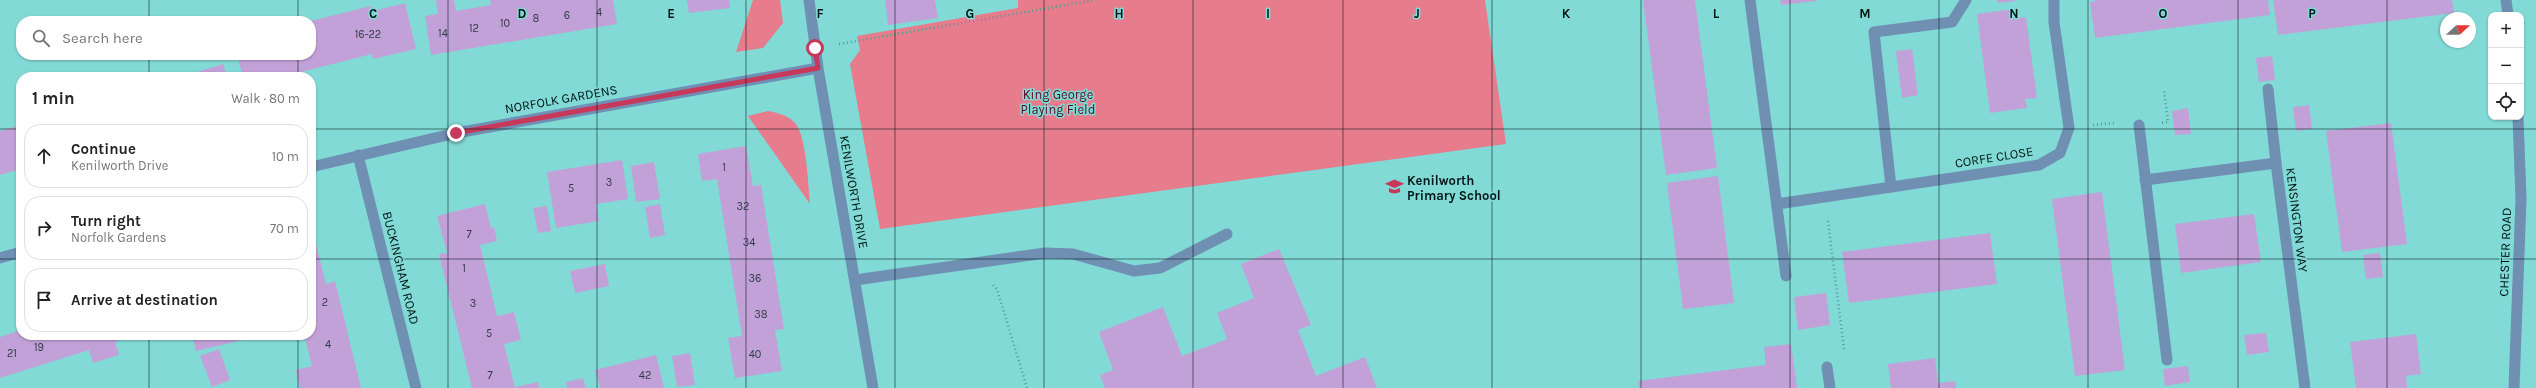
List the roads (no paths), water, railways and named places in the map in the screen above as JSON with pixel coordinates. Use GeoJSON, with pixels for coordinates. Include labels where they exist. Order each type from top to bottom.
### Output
{"type":"FeatureCollection","features":[{"type":"Feature","properties":{"kind":"street","name":"KENILWORTH DRIVE"},"geometry":{"type":"LineString","coordinates":[[809,0],[818,68],[873,388]]}},
{"type":"Feature","properties":{"kind":"street"},"geometry":{"type":"LineString","coordinates":[[1750,0],[1786,276]]}},
{"type":"Feature","properties":{"kind":"street"},"geometry":{"type":"LineString","coordinates":[[1891,187],[1874,32],[1952,22],[1966,0]]}},
{"type":"Feature","properties":{"kind":"street","name":"CORFE CLOSE"},"geometry":{"type":"LineString","coordinates":[[1777,204],[2039,165],[2060,153],[2068,128],[2054,22],[2054,0]]}},
{"type":"Feature","properties":{"kind":"street"},"geometry":{"type":"LineString","coordinates":[[2506,0],[2508,12]]}},
{"type":"Feature","properties":{"kind":"street","name":"NORFOLK GARDENS"},"geometry":{"type":"LineString","coordinates":[[316,166],[456,133],[818,68]]}},
{"type":"Feature","properties":{"kind":"street"},"geometry":{"type":"LineString","coordinates":[[2268,89],[2276,163]]}},
{"type":"Feature","properties":{"kind":"street","name":"CHESTER ROAD"},"geometry":{"type":"LineString","coordinates":[[2514,388],[2521,199],[2518,120]]}},
{"type":"Feature","properties":{"kind":"street"},"geometry":{"type":"LineString","coordinates":[[2139,125],[2167,360]]}},
{"type":"Feature","properties":{"kind":"street","name":"BUCKINGHAM ROAD"},"geometry":{"type":"LineString","coordinates":[[358,155],[416,388]]}},
{"type":"Feature","properties":{"kind":"street","name":"KENSINGTON WAY"},"geometry":{"type":"LineString","coordinates":[[2145,180],[2276,163],[2305,388]]}},
{"type":"Feature","properties":{"kind":"street"},"geometry":{"type":"LineString","coordinates":[[855,280],[1045,253],[1073,254],[1134,271],[1160,268],[1227,234]]}},
{"type":"Feature","properties":{"kind":"street"},"geometry":{"type":"LineString","coordinates":[[0,258],[16,253]]}},
{"type":"Feature","properties":{"kind":"street"},"geometry":{"type":"LineString","coordinates":[[1827,367],[1830,388]]}},
{"type":"Feature","properties":{"kind":"place","name":"Kenilworth Primary School"},"geometry":{"type":"Point","coordinates":[1394,187]}},
{"type":"Feature","properties":{"kind":"park label","name":"King George Playing Field"},"geometry":{"type":"Point","coordinates":[1058,102]}}]}
